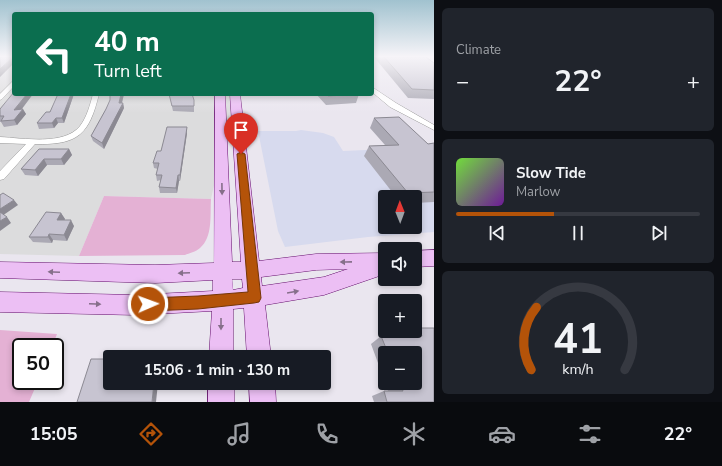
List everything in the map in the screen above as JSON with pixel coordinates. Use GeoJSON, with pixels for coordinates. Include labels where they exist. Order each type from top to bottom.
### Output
{"type":"FeatureCollection","features":[{"type":"Feature","properties":{"kind":"street"},"geometry":{"type":"LineString","coordinates":[[0,98],[12,84]]}},
{"type":"Feature","properties":{"kind":"street"},"geometry":{"type":"LineString","coordinates":[[374,91],[393,106],[434,128]]}},
{"type":"Feature","properties":{"kind":"street"},"geometry":{"type":"LineString","coordinates":[[0,140],[62,141],[73,138],[85,126],[93,107],[96,96]]}},
{"type":"Feature","properties":{"kind":"street"},"geometry":{"type":"LineString","coordinates":[[220,96],[223,272],[221,350]]}},
{"type":"Feature","properties":{"kind":"street"},"geometry":{"type":"LineString","coordinates":[[235,96],[258,350]]}},
{"type":"Feature","properties":{"kind":"street"},"geometry":{"type":"LineString","coordinates":[[0,177],[34,141]]}},
{"type":"Feature","properties":{"kind":"street"},"geometry":{"type":"LineString","coordinates":[[422,259],[434,258]]}},
{"type":"Feature","properties":{"kind":"street"},"geometry":{"type":"LineString","coordinates":[[0,270],[124,274],[223,272],[316,262],[378,261]]}},
{"type":"Feature","properties":{"kind":"street"},"geometry":{"type":"LineString","coordinates":[[0,302],[136,305],[222,301],[254,298],[324,286],[378,268]]}},
{"type":"Feature","properties":{"kind":"street"},"geometry":{"type":"LineString","coordinates":[[221,390],[222,402]]}},
{"type":"Feature","properties":{"kind":"street"},"geometry":{"type":"LineString","coordinates":[[262,390],[263,402]]}},
{"type":"Feature","properties":{"kind":"shaded area"},"geometry":{"type":"Polygon","coordinates":[[[0,76],[12,76],[12,96],[234,96],[211,199],[104,196],[79,256],[0,254],[0,76]]]}},
{"type":"Feature","properties":{"kind":"shaded area"},"geometry":{"type":"Polygon","coordinates":[[[301,130],[323,133],[334,137],[343,151],[434,147],[434,232],[422,233],[422,190],[378,190],[378,234],[408,234],[285,247],[278,231],[258,131],[301,130]]]}},
{"type":"Feature","properties":{"kind":"shaded area"},"geometry":{"type":"Polygon","coordinates":[[[104,196],[211,199],[210,225],[207,238],[198,249],[185,255],[79,256],[104,196]]]}},
{"type":"Feature","properties":{"kind":"shaded area"},"geometry":{"type":"Polygon","coordinates":[[[0,330],[57,334],[55,338],[12,338],[12,390],[34,390],[29,402],[0,402],[0,330]]]}},
{"type":"Feature","properties":{"kind":"building"},"geometry":{"type":"Polygon","coordinates":[[[400,76],[434,76],[434,90],[412,89],[400,76]]]}},
{"type":"Feature","properties":{"kind":"building"},"geometry":{"type":"Polygon","coordinates":[[[12,94],[12,96],[25,96],[14,110],[23,109],[14,120],[1,121],[4,116],[0,116],[0,109],[12,94]]]}},
{"type":"Feature","properties":{"kind":"building"},"geometry":{"type":"Polygon","coordinates":[[[57,96],[70,96],[62,118],[56,118],[52,123],[37,123],[46,112],[50,112],[57,96]]]}},
{"type":"Feature","properties":{"kind":"building"},"geometry":{"type":"Polygon","coordinates":[[[110,96],[121,96],[119,103],[123,103],[102,143],[91,136],[110,100],[110,96]]]}},
{"type":"Feature","properties":{"kind":"building"},"geometry":{"type":"Polygon","coordinates":[[[170,96],[193,96],[194,106],[172,106],[170,96]]]}},
{"type":"Feature","properties":{"kind":"building"},"geometry":{"type":"Polygon","coordinates":[[[399,117],[428,144],[434,143],[434,192],[422,192],[422,190],[406,190],[369,146],[399,145],[374,118],[399,117]]]}},
{"type":"Feature","properties":{"kind":"building"},"geometry":{"type":"Polygon","coordinates":[[[167,127],[187,127],[180,175],[178,175],[176,188],[159,187],[162,175],[156,175],[159,163],[153,163],[157,151],[161,151],[167,127]]]}},
{"type":"Feature","properties":{"kind":"building"},"geometry":{"type":"Polygon","coordinates":[[[39,149],[69,149],[61,159],[44,159],[35,170],[21,169],[39,149]]]}},
{"type":"Feature","properties":{"kind":"building"},"geometry":{"type":"Polygon","coordinates":[[[3,193],[14,200],[0,209],[0,195],[3,193]]]}},
{"type":"Feature","properties":{"kind":"building"},"geometry":{"type":"Polygon","coordinates":[[[0,212],[7,217],[0,221],[0,212]]]}},
{"type":"Feature","properties":{"kind":"building"},"geometry":{"type":"Polygon","coordinates":[[[46,212],[61,213],[57,220],[71,220],[64,235],[49,234],[48,237],[29,237],[46,212]]]}},
{"type":"Feature","properties":{"kind":"building"},"geometry":{"type":"Polygon","coordinates":[[[422,328],[434,328],[434,402],[387,402],[384,391],[422,390],[422,346],[385,346],[382,338],[422,338],[422,328]]]}},
{"type":"Feature","properties":{"kind":"building"},"geometry":{"type":"Polygon","coordinates":[[[91,359],[103,359],[103,390],[153,390],[152,402],[77,402],[91,359]]]}},
{"type":"Feature","properties":{"kind":"route"},"geometry":{"type":"LineString","coordinates":[[148,304],[254,298],[241,154]]}}]}
